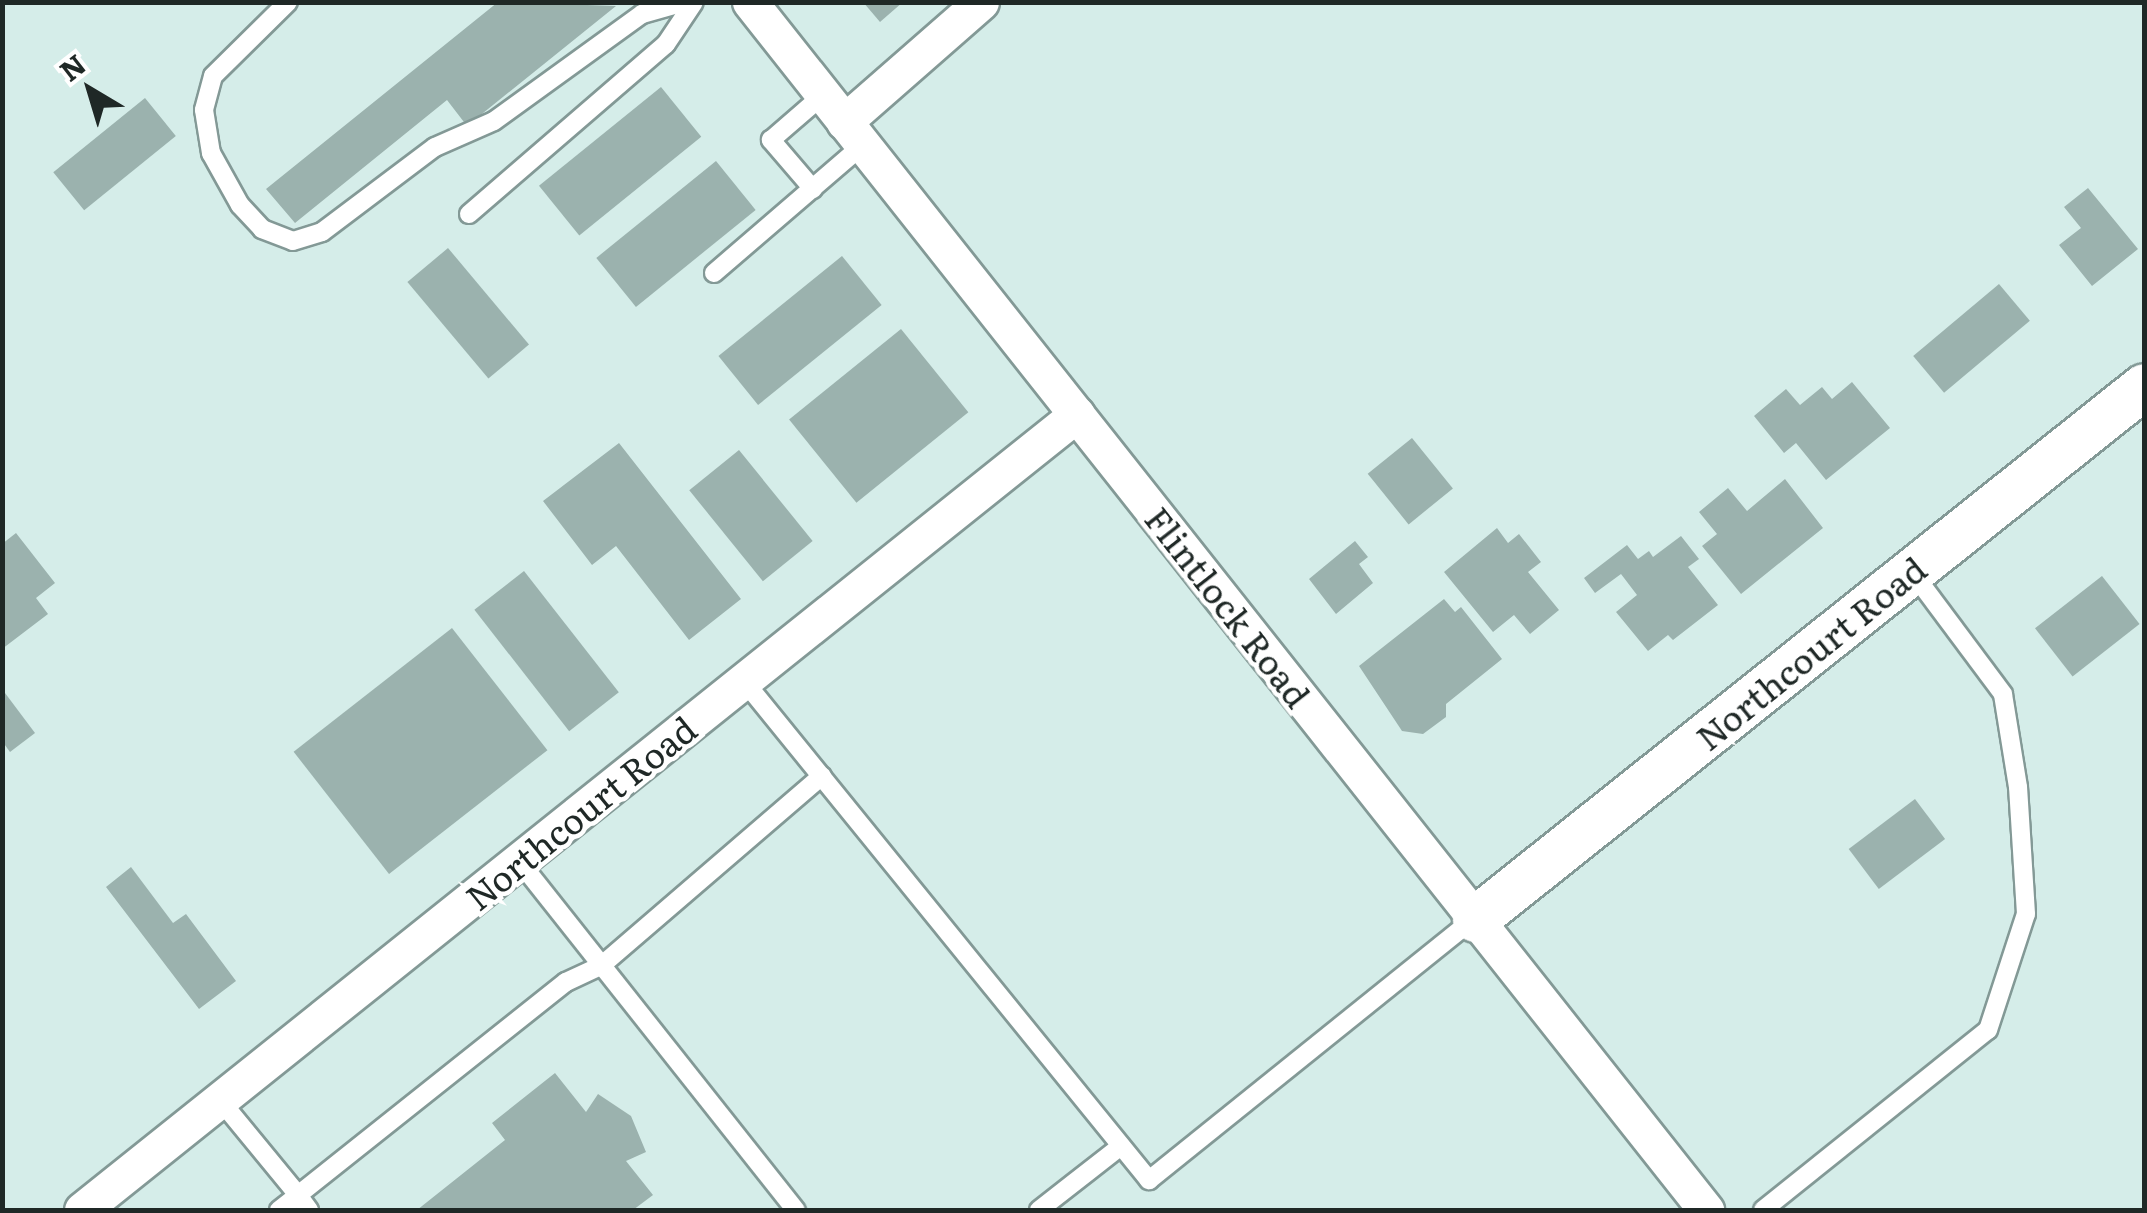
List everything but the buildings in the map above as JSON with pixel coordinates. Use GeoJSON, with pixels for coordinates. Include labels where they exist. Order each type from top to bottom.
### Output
{"type":"FeatureCollection","features":[{"type":"Feature","properties":{"kind":"street","name":"Flintlock Road"},"geometry":{"type":"LineString","coordinates":[[750,2],[1706,1210]]}},
{"type":"Feature","properties":{"kind":"street"},"geometry":{"type":"LineString","coordinates":[[843,121],[981,2]]}},
{"type":"Feature","properties":{"kind":"street","name":"Northcourt Road"},"geometry":{"type":"LineString","coordinates":[[1474,919],[2144,386]]}},
{"type":"Feature","properties":{"kind":"street","name":"Northcourt Road"},"geometry":{"type":"LineString","coordinates":[[82,1210],[1078,414]]}},
{"type":"Feature","properties":{"kind":"lane"},"geometry":{"type":"LineString","coordinates":[[288,2],[213,76],[204,110],[211,153],[240,205],[262,228],[294,241],[322,232],[435,147],[494,121],[642,14],[685,2]]}},
{"type":"Feature","properties":{"kind":"lane"},"geometry":{"type":"LineString","coordinates":[[468,214],[656,53],[694,2]]}},
{"type":"Feature","properties":{"kind":"lane"},"geometry":{"type":"LineString","coordinates":[[714,273],[813,188],[843,121]]}},
{"type":"Feature","properties":{"kind":"lane"},"geometry":{"type":"LineString","coordinates":[[813,188],[771,140],[843,121]]}},
{"type":"Feature","properties":{"kind":"lane"},"geometry":{"type":"LineString","coordinates":[[1763,1210],[1988,1030],[2026,914],[2018,787],[2003,694],[1912,571]]}},
{"type":"Feature","properties":{"kind":"lane"},"geometry":{"type":"LineString","coordinates":[[744,681],[1149,1180],[1474,919]]}},
{"type":"Feature","properties":{"kind":"lane"},"geometry":{"type":"LineString","coordinates":[[279,1210],[304,1203],[566,982],[602,964],[822,776]]}},
{"type":"Feature","properties":{"kind":"lane"},"geometry":{"type":"LineString","coordinates":[[519,861],[796,1210]]}},
{"type":"Feature","properties":{"kind":"lane"},"geometry":{"type":"LineString","coordinates":[[220,1100],[304,1203]]}},
{"type":"Feature","properties":{"kind":"lane"},"geometry":{"type":"LineString","coordinates":[[1039,1210],[1121,1146]]}}]}
